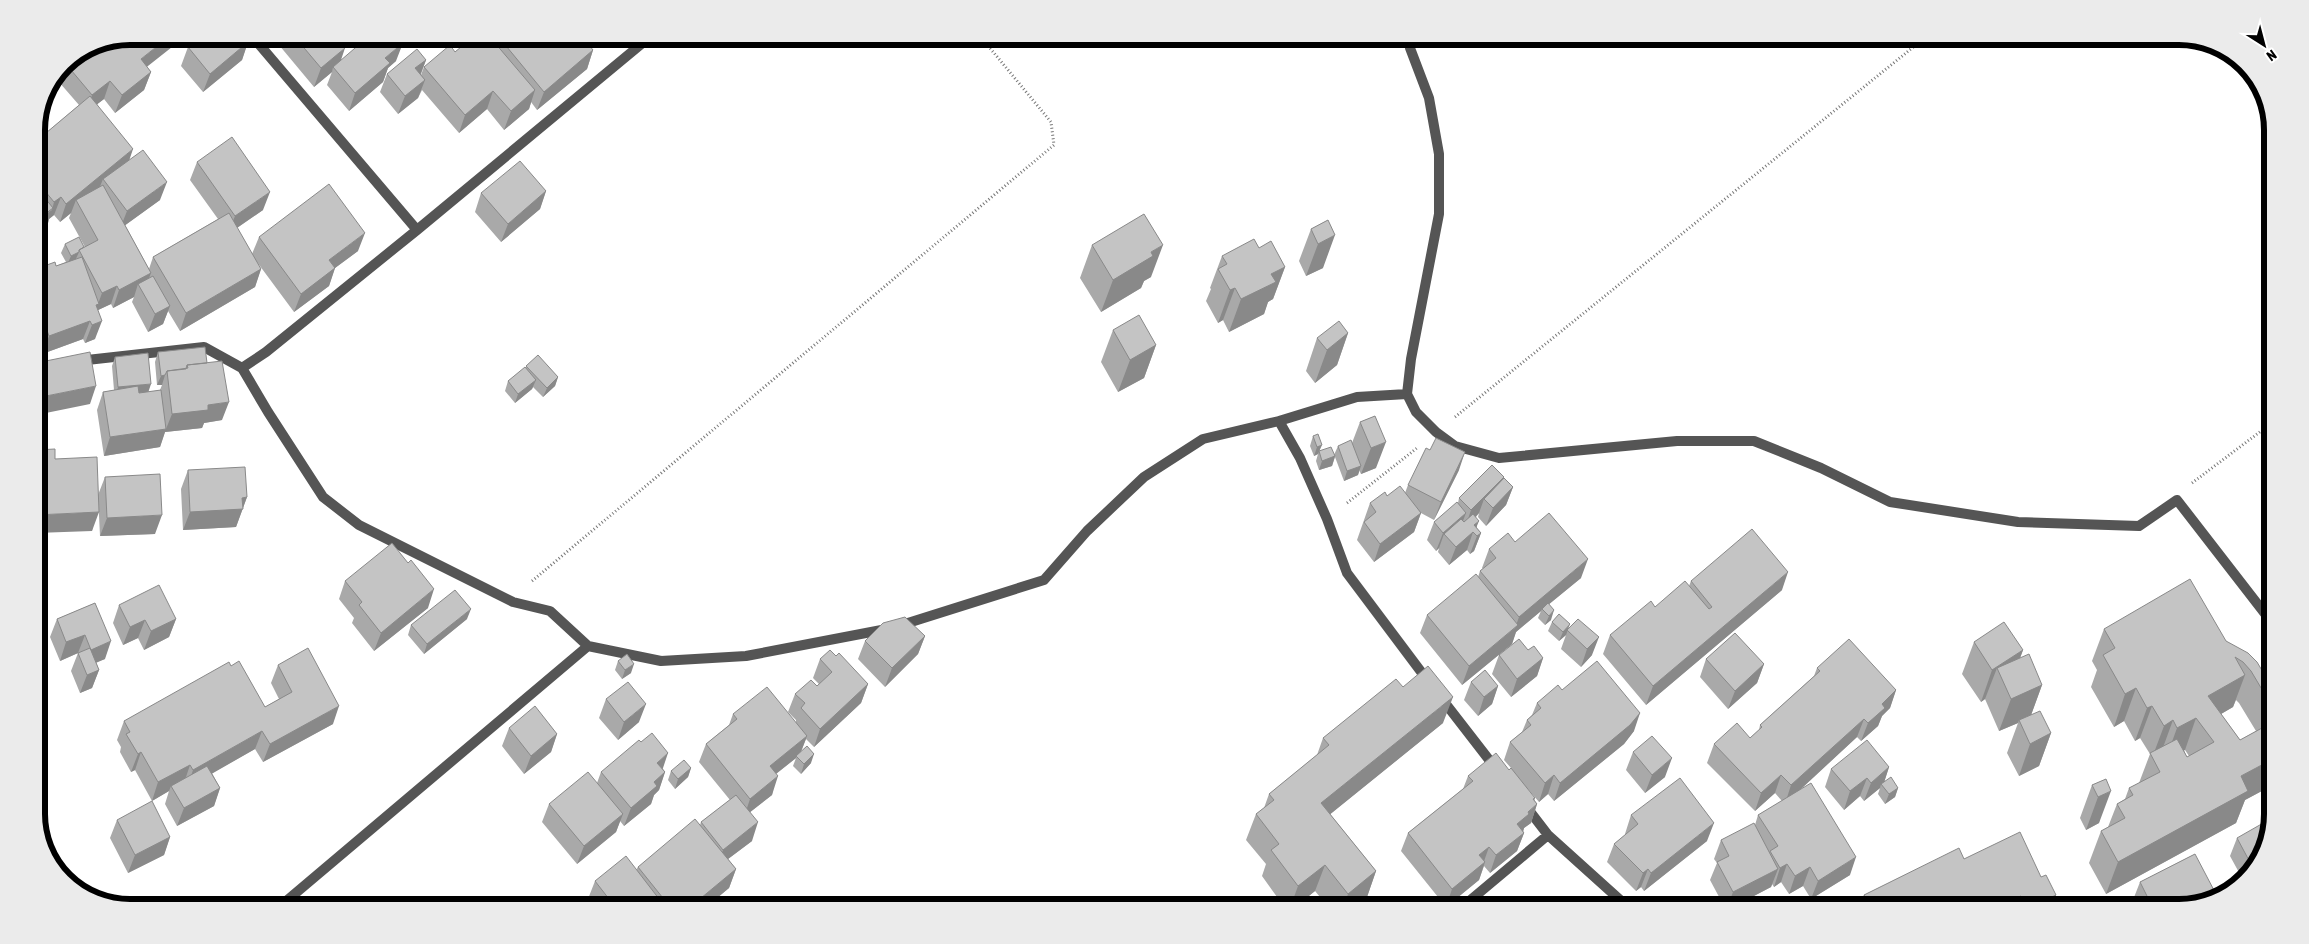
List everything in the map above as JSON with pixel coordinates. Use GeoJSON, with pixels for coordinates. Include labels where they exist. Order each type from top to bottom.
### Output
{"type":"FeatureCollection","features":[{"type":"Feature","properties":{"kind":"street"},"geometry":{"type":"LineString","coordinates":[[260,45],[417,230]]}},
{"type":"Feature","properties":{"kind":"street"},"geometry":{"type":"LineString","coordinates":[[242,368],[266,352],[417,230],[640,45]]}},
{"type":"Feature","properties":{"kind":"street"},"geometry":{"type":"LineString","coordinates":[[1410,48],[1429,98],[1439,154],[1439,214],[1411,360],[1407,394],[1416,412],[1436,432],[1455,446],[1500,458],[1677,441],[1754,441],[1821,468],[1890,502],[2018,522],[2140,526],[2177,500],[2264,612]]}},
{"type":"Feature","properties":{"kind":"street"},"geometry":{"type":"LineString","coordinates":[[67,362],[204,346],[242,368],[323,497],[359,525],[513,602],[550,611],[588,646],[661,661],[746,656],[892,628],[1044,580],[1087,531],[1144,478],[1204,439],[1279,421],[1357,397],[1407,394]]}},
{"type":"Feature","properties":{"kind":"street"},"geometry":{"type":"LineString","coordinates":[[1279,421],[1300,458],[1327,519],[1347,573],[1505,780]]}},
{"type":"Feature","properties":{"kind":"street"},"geometry":{"type":"LineString","coordinates":[[289,899],[588,646]]}},
{"type":"Feature","properties":{"kind":"street"},"geometry":{"type":"LineString","coordinates":[[1517,796],[1548,835],[1619,899]]}},
{"type":"Feature","properties":{"kind":"street"},"geometry":{"type":"LineString","coordinates":[[1472,899],[1548,835]]}},
{"type":"Feature","properties":{"kind":"path"},"geometry":{"type":"LineString","coordinates":[[513,602],[530,583],[1054,145],[1051,122],[987,45]]}},
{"type":"Feature","properties":{"kind":"path"},"geometry":{"type":"LineString","coordinates":[[1327,519],[1917,45]]}},
{"type":"Feature","properties":{"kind":"path"},"geometry":{"type":"LineString","coordinates":[[2177,500],[2198,477],[2264,429]]}},
{"type":"Feature","properties":{"kind":"building"},"geometry":{"type":"Polygon","coordinates":[[[159,45],[141,59],[151,72],[122,95],[110,81],[92,95],[71,69],[83,59],[114,47],[159,45]]]}},
{"type":"Feature","properties":{"kind":"building"},"geometry":{"type":"Polygon","coordinates":[[[191,45],[244,45],[210,74],[188,47],[191,45]]]}},
{"type":"Feature","properties":{"kind":"building"},"geometry":{"type":"Polygon","coordinates":[[[302,45],[343,45],[345,48],[321,68],[302,45]]]}},
{"type":"Feature","properties":{"kind":"building"},"geometry":{"type":"Polygon","coordinates":[[[359,45],[401,45],[385,58],[390,63],[355,93],[333,67],[359,45]]]}},
{"type":"Feature","properties":{"kind":"building"},"geometry":{"type":"Polygon","coordinates":[[[450,45],[455,52],[463,45],[497,45],[535,90],[511,111],[493,91],[465,115],[424,67],[450,45]]]}},
{"type":"Feature","properties":{"kind":"building"},"geometry":{"type":"Polygon","coordinates":[[[505,45],[589,45],[593,50],[544,92],[505,45]]]}},
{"type":"Feature","properties":{"kind":"building"},"geometry":{"type":"Polygon","coordinates":[[[417,49],[426,60],[415,68],[425,80],[405,96],[387,74],[417,49]]]}},
{"type":"Feature","properties":{"kind":"building"},"geometry":{"type":"Polygon","coordinates":[[[90,96],[133,149],[66,204],[61,197],[54,202],[45,191],[45,134],[90,96]]]}},
{"type":"Feature","properties":{"kind":"building"},"geometry":{"type":"Polygon","coordinates":[[[232,137],[270,192],[235,216],[197,162],[232,137]]]}},
{"type":"Feature","properties":{"kind":"building"},"geometry":{"type":"Polygon","coordinates":[[[143,150],[167,182],[127,211],[103,179],[143,150]]]}},
{"type":"Feature","properties":{"kind":"building"},"geometry":{"type":"Polygon","coordinates":[[[520,161],[546,191],[508,224],[481,193],[520,161]]]}},
{"type":"Feature","properties":{"kind":"building"},"geometry":{"type":"Polygon","coordinates":[[[329,184],[365,233],[329,260],[335,268],[301,294],[259,237],[329,184]]]}},
{"type":"Feature","properties":{"kind":"building"},"geometry":{"type":"Polygon","coordinates":[[[103,185],[151,273],[119,290],[117,286],[102,293],[79,250],[98,240],[76,200],[103,185]]]}},
{"type":"Feature","properties":{"kind":"building"},"geometry":{"type":"Polygon","coordinates":[[[45,198],[53,208],[45,214],[45,198]]]}},
{"type":"Feature","properties":{"kind":"building"},"geometry":{"type":"Polygon","coordinates":[[[229,213],[261,269],[186,313],[153,257],[229,213]]]}},
{"type":"Feature","properties":{"kind":"building"},"geometry":{"type":"Polygon","coordinates":[[[1144,214],[1163,245],[1151,252],[1153,256],[1113,280],[1092,245],[1144,214]]]}},
{"type":"Feature","properties":{"kind":"building"},"geometry":{"type":"Polygon","coordinates":[[[1328,220],[1335,235],[1318,244],[1311,229],[1328,220]]]}},
{"type":"Feature","properties":{"kind":"building"},"geometry":{"type":"Polygon","coordinates":[[[79,237],[84,247],[71,256],[65,244],[79,237]]]}},
{"type":"Feature","properties":{"kind":"building"},"geometry":{"type":"Polygon","coordinates":[[[1254,239],[1259,248],[1271,241],[1285,267],[1271,274],[1276,282],[1241,299],[1235,288],[1230,290],[1218,269],[1227,264],[1222,256],[1254,239]]]}},
{"type":"Feature","properties":{"kind":"building"},"geometry":{"type":"Polygon","coordinates":[[[82,257],[99,304],[96,305],[102,321],[92,325],[90,321],[49,336],[45,328],[45,266],[55,262],[56,266],[82,257]]]}},
{"type":"Feature","properties":{"kind":"building"},"geometry":{"type":"Polygon","coordinates":[[[153,276],[170,306],[155,314],[138,284],[153,276]]]}},
{"type":"Feature","properties":{"kind":"building"},"geometry":{"type":"Polygon","coordinates":[[[1139,315],[1156,345],[1130,360],[1113,330],[1139,315]]]}},
{"type":"Feature","properties":{"kind":"building"},"geometry":{"type":"Polygon","coordinates":[[[1339,321],[1348,333],[1327,350],[1317,338],[1339,321]]]}},
{"type":"Feature","properties":{"kind":"building"},"geometry":{"type":"Polygon","coordinates":[[[205,347],[207,363],[187,365],[186,369],[167,371],[165,375],[161,376],[158,352],[205,347]]]}},
{"type":"Feature","properties":{"kind":"building"},"geometry":{"type":"Polygon","coordinates":[[[90,352],[96,386],[45,396],[45,361],[90,352]]]}},
{"type":"Feature","properties":{"kind":"building"},"geometry":{"type":"Polygon","coordinates":[[[148,353],[151,384],[118,387],[115,357],[148,353]]]}},
{"type":"Feature","properties":{"kind":"building"},"geometry":{"type":"Polygon","coordinates":[[[538,355],[558,377],[547,388],[526,366],[538,355]]]}},
{"type":"Feature","properties":{"kind":"building"},"geometry":{"type":"Polygon","coordinates":[[[222,361],[229,402],[208,405],[208,410],[172,414],[167,371],[188,368],[187,365],[222,361]]]}},
{"type":"Feature","properties":{"kind":"building"},"geometry":{"type":"Polygon","coordinates":[[[525,367],[536,380],[518,394],[508,381],[525,367]]]}},
{"type":"Feature","properties":{"kind":"building"},"geometry":{"type":"Polygon","coordinates":[[[138,386],[139,393],[161,390],[166,429],[110,437],[103,392],[138,386]]]}},
{"type":"Feature","properties":{"kind":"building"},"geometry":{"type":"Polygon","coordinates":[[[1375,416],[1386,442],[1371,448],[1360,422],[1375,416]]]}},
{"type":"Feature","properties":{"kind":"building"},"geometry":{"type":"Polygon","coordinates":[[[1318,434],[1322,445],[1317,447],[1313,436],[1318,434]]]}},
{"type":"Feature","properties":{"kind":"building"},"geometry":{"type":"Polygon","coordinates":[[[1436,438],[1465,452],[1441,502],[1408,485],[1426,448],[1430,450],[1436,438]]]}},
{"type":"Feature","properties":{"kind":"building"},"geometry":{"type":"Polygon","coordinates":[[[1351,440],[1361,466],[1347,471],[1338,446],[1351,440]]]}},
{"type":"Feature","properties":{"kind":"building"},"geometry":{"type":"Polygon","coordinates":[[[1331,447],[1335,456],[1322,461],[1319,451],[1331,447]]]}},
{"type":"Feature","properties":{"kind":"building"},"geometry":{"type":"Polygon","coordinates":[[[55,449],[55,459],[97,457],[99,512],[45,515],[45,450],[55,449]]]}},
{"type":"Feature","properties":{"kind":"building"},"geometry":{"type":"Polygon","coordinates":[[[1492,465],[1504,477],[1471,510],[1459,498],[1492,465]]]}},
{"type":"Feature","properties":{"kind":"building"},"geometry":{"type":"Polygon","coordinates":[[[245,467],[247,497],[242,498],[243,509],[190,512],[188,470],[245,467]]]}},
{"type":"Feature","properties":{"kind":"building"},"geometry":{"type":"Polygon","coordinates":[[[160,474],[162,515],[107,518],[105,477],[160,474]]]}},
{"type":"Feature","properties":{"kind":"building"},"geometry":{"type":"Polygon","coordinates":[[[1504,478],[1513,487],[1493,508],[1484,499],[1504,478]]]}},
{"type":"Feature","properties":{"kind":"building"},"geometry":{"type":"Polygon","coordinates":[[[1400,486],[1421,513],[1380,544],[1364,522],[1376,512],[1370,503],[1385,492],[1387,496],[1400,486]]]}},
{"type":"Feature","properties":{"kind":"building"},"geometry":{"type":"Polygon","coordinates":[[[1457,502],[1466,513],[1443,533],[1434,522],[1457,502]]]}},
{"type":"Feature","properties":{"kind":"building"},"geometry":{"type":"Polygon","coordinates":[[[1549,513],[1588,559],[1519,617],[1480,571],[1496,558],[1489,549],[1508,533],[1515,542],[1549,513]]]}},
{"type":"Feature","properties":{"kind":"building"},"geometry":{"type":"Polygon","coordinates":[[[1473,514],[1479,521],[1474,525],[1481,533],[1477,536],[1473,532],[1456,547],[1444,534],[1461,519],[1464,522],[1473,514]]]}},
{"type":"Feature","properties":{"kind":"building"},"geometry":{"type":"Polygon","coordinates":[[[1752,529],[1788,572],[1653,686],[1610,635],[1651,601],[1655,607],[1685,581],[1709,609],[1712,607],[1691,581],[1752,529]]]}},
{"type":"Feature","properties":{"kind":"building"},"geometry":{"type":"Polygon","coordinates":[[[392,543],[408,563],[411,560],[434,589],[381,633],[359,605],[362,602],[345,581],[392,543]]]}},
{"type":"Feature","properties":{"kind":"building"},"geometry":{"type":"Polygon","coordinates":[[[1476,574],[1518,625],[1469,666],[1427,615],[1476,574]]]}},
{"type":"Feature","properties":{"kind":"building"},"geometry":{"type":"Polygon","coordinates":[[[2190,579],[2226,641],[2248,653],[2257,662],[2264,674],[2264,693],[2251,671],[2243,662],[2235,657],[2245,675],[2208,696],[2240,740],[2264,727],[2264,764],[2241,776],[2248,791],[2118,862],[2101,831],[2125,818],[2117,804],[2133,795],[2129,788],[2160,772],[2150,753],[2177,739],[2187,757],[2214,742],[2196,718],[2177,728],[2173,720],[2164,726],[2152,706],[2147,708],[2136,688],[2125,694],[2103,655],[2115,648],[2104,629],[2190,579]]]}},
{"type":"Feature","properties":{"kind":"building"},"geometry":{"type":"Polygon","coordinates":[[[159,585],[176,619],[151,631],[145,620],[130,627],[119,605],[159,585]]]}},
{"type":"Feature","properties":{"kind":"building"},"geometry":{"type":"Polygon","coordinates":[[[455,590],[471,609],[427,644],[411,625],[455,590]]]}},
{"type":"Feature","properties":{"kind":"building"},"geometry":{"type":"Polygon","coordinates":[[[95,603],[111,641],[91,650],[85,635],[66,642],[57,619],[95,603]]]}},
{"type":"Feature","properties":{"kind":"building"},"geometry":{"type":"Polygon","coordinates":[[[1548,603],[1554,610],[1549,616],[1542,609],[1548,603]]]}},
{"type":"Feature","properties":{"kind":"building"},"geometry":{"type":"Polygon","coordinates":[[[1559,614],[1570,624],[1563,632],[1552,622],[1559,614]]]}},
{"type":"Feature","properties":{"kind":"building"},"geometry":{"type":"Polygon","coordinates":[[[905,617],[925,636],[892,668],[865,641],[883,623],[905,617]]]}},
{"type":"Feature","properties":{"kind":"building"},"geometry":{"type":"Polygon","coordinates":[[[1578,619],[1599,637],[1587,649],[1567,630],[1578,619]]]}},
{"type":"Feature","properties":{"kind":"building"},"geometry":{"type":"Polygon","coordinates":[[[2004,622],[2023,650],[1992,670],[1974,642],[2004,622]]]}},
{"type":"Feature","properties":{"kind":"building"},"geometry":{"type":"Polygon","coordinates":[[[1735,633],[1764,664],[1735,691],[1706,659],[1735,633]]]}},
{"type":"Feature","properties":{"kind":"building"},"geometry":{"type":"Polygon","coordinates":[[[1519,639],[1528,650],[1534,646],[1543,658],[1517,679],[1499,655],[1519,639]]]}},
{"type":"Feature","properties":{"kind":"building"},"geometry":{"type":"Polygon","coordinates":[[[1849,639],[1896,690],[1882,704],[1885,708],[1868,723],[1864,719],[1791,785],[1781,775],[1761,793],[1714,744],[1737,723],[1750,738],[1762,727],[1760,725],[1820,671],[1817,668],[1849,639]]]}},
{"type":"Feature","properties":{"kind":"building"},"geometry":{"type":"Polygon","coordinates":[[[90,648],[99,670],[87,675],[78,653],[90,648]]]}},
{"type":"Feature","properties":{"kind":"building"},"geometry":{"type":"Polygon","coordinates":[[[308,648],[339,706],[270,744],[262,731],[193,770],[190,765],[158,782],[141,752],[138,754],[126,734],[130,732],[124,721],[229,662],[231,666],[239,661],[265,707],[292,692],[278,665],[308,648]]]}},
{"type":"Feature","properties":{"kind":"building"},"geometry":{"type":"Polygon","coordinates":[[[830,650],[836,656],[839,653],[868,684],[820,729],[801,708],[805,703],[795,694],[811,680],[817,686],[832,672],[820,659],[830,650]]]}},
{"type":"Feature","properties":{"kind":"building"},"geometry":{"type":"Polygon","coordinates":[[[627,654],[634,664],[625,670],[618,661],[627,654]]]}},
{"type":"Feature","properties":{"kind":"building"},"geometry":{"type":"Polygon","coordinates":[[[2029,654],[2042,685],[2011,699],[1997,668],[2029,654]]]}},
{"type":"Feature","properties":{"kind":"building"},"geometry":{"type":"Polygon","coordinates":[[[1597,661],[1640,713],[1630,725],[1560,783],[1554,775],[1545,783],[1510,742],[1531,725],[1527,720],[1541,708],[1537,703],[1558,685],[1562,690],[1597,661]]]}},
{"type":"Feature","properties":{"kind":"building"},"geometry":{"type":"Polygon","coordinates":[[[1428,666],[1453,697],[1321,803],[1376,871],[1348,894],[1325,865],[1298,886],[1271,850],[1279,844],[1256,814],[1274,800],[1269,794],[1329,745],[1323,738],[1396,679],[1403,687],[1428,666]]]}},
{"type":"Feature","properties":{"kind":"building"},"geometry":{"type":"Polygon","coordinates":[[[1485,670],[1498,686],[1484,697],[1471,682],[1485,670]]]}},
{"type":"Feature","properties":{"kind":"building"},"geometry":{"type":"Polygon","coordinates":[[[628,682],[646,704],[624,722],[606,699],[628,682]]]}},
{"type":"Feature","properties":{"kind":"building"},"geometry":{"type":"Polygon","coordinates":[[[767,687],[807,736],[770,766],[778,776],[750,799],[706,744],[737,719],[733,714],[767,687]]]}},
{"type":"Feature","properties":{"kind":"building"},"geometry":{"type":"Polygon","coordinates":[[[535,706],[557,734],[531,756],[509,728],[535,706]]]}},
{"type":"Feature","properties":{"kind":"building"},"geometry":{"type":"Polygon","coordinates":[[[2040,711],[2051,733],[2030,744],[2019,720],[2040,711]]]}},
{"type":"Feature","properties":{"kind":"building"},"geometry":{"type":"Polygon","coordinates":[[[652,733],[668,753],[657,763],[665,772],[654,782],[657,786],[631,808],[601,772],[639,740],[641,742],[652,733]]]}},
{"type":"Feature","properties":{"kind":"building"},"geometry":{"type":"Polygon","coordinates":[[[1652,736],[1672,758],[1652,775],[1633,752],[1652,736]]]}},
{"type":"Feature","properties":{"kind":"building"},"geometry":{"type":"Polygon","coordinates":[[[1867,740],[1889,767],[1871,783],[1867,778],[1850,791],[1831,769],[1867,740]]]}},
{"type":"Feature","properties":{"kind":"building"},"geometry":{"type":"Polygon","coordinates":[[[807,746],[814,754],[804,764],[796,756],[807,746]]]}},
{"type":"Feature","properties":{"kind":"building"},"geometry":{"type":"Polygon","coordinates":[[[1496,753],[1509,770],[1511,768],[1535,798],[1533,799],[1537,804],[1517,824],[1524,833],[1496,855],[1489,847],[1479,855],[1485,862],[1452,889],[1408,833],[1473,781],[1468,776],[1496,753]]]}},
{"type":"Feature","properties":{"kind":"building"},"geometry":{"type":"Polygon","coordinates":[[[684,760],[691,768],[678,779],[671,771],[684,760]]]}},
{"type":"Feature","properties":{"kind":"building"},"geometry":{"type":"Polygon","coordinates":[[[207,766],[220,788],[184,808],[171,786],[207,766]]]}},
{"type":"Feature","properties":{"kind":"building"},"geometry":{"type":"Polygon","coordinates":[[[588,772],[623,814],[584,846],[549,804],[588,772]]]}},
{"type":"Feature","properties":{"kind":"building"},"geometry":{"type":"Polygon","coordinates":[[[1891,777],[1898,788],[1889,794],[1881,784],[1891,777]]]}},
{"type":"Feature","properties":{"kind":"building"},"geometry":{"type":"Polygon","coordinates":[[[1680,778],[1714,823],[1651,873],[1648,869],[1643,873],[1614,844],[1638,824],[1631,815],[1680,778]]]}},
{"type":"Feature","properties":{"kind":"building"},"geometry":{"type":"Polygon","coordinates":[[[2106,779],[2111,791],[2098,797],[2092,785],[2106,779]]]}},
{"type":"Feature","properties":{"kind":"building"},"geometry":{"type":"Polygon","coordinates":[[[1811,783],[1856,857],[1818,881],[1810,867],[1795,876],[1787,864],[1780,868],[1770,851],[1778,846],[1758,815],[1811,783]]]}},
{"type":"Feature","properties":{"kind":"building"},"geometry":{"type":"Polygon","coordinates":[[[736,795],[758,822],[723,850],[701,822],[736,795]]]}},
{"type":"Feature","properties":{"kind":"building"},"geometry":{"type":"Polygon","coordinates":[[[152,801],[170,837],[135,855],[117,820],[152,801]]]}},
{"type":"Feature","properties":{"kind":"building"},"geometry":{"type":"Polygon","coordinates":[[[695,819],[736,869],[700,899],[664,899],[638,867],[695,819]]]}},
{"type":"Feature","properties":{"kind":"building"},"geometry":{"type":"Polygon","coordinates":[[[1754,823],[1778,869],[1733,892],[1717,862],[1729,856],[1721,840],[1754,823]]]}},
{"type":"Feature","properties":{"kind":"building"},"geometry":{"type":"Polygon","coordinates":[[[2263,823],[2259,841],[2249,861],[2237,838],[2263,823]]]}},
{"type":"Feature","properties":{"kind":"building"},"geometry":{"type":"Polygon","coordinates":[[[2020,832],[2041,877],[2046,875],[2056,895],[2048,899],[2022,899],[2021,896],[2015,899],[1866,899],[1864,895],[1959,848],[1964,859],[2020,832]]]}},
{"type":"Feature","properties":{"kind":"building"},"geometry":{"type":"Polygon","coordinates":[[[2195,854],[2214,891],[2195,897],[2148,899],[2140,882],[2195,854]]]}},
{"type":"Feature","properties":{"kind":"building"},"geometry":{"type":"Polygon","coordinates":[[[626,856],[659,899],[609,899],[595,881],[626,856]]]}}]}
